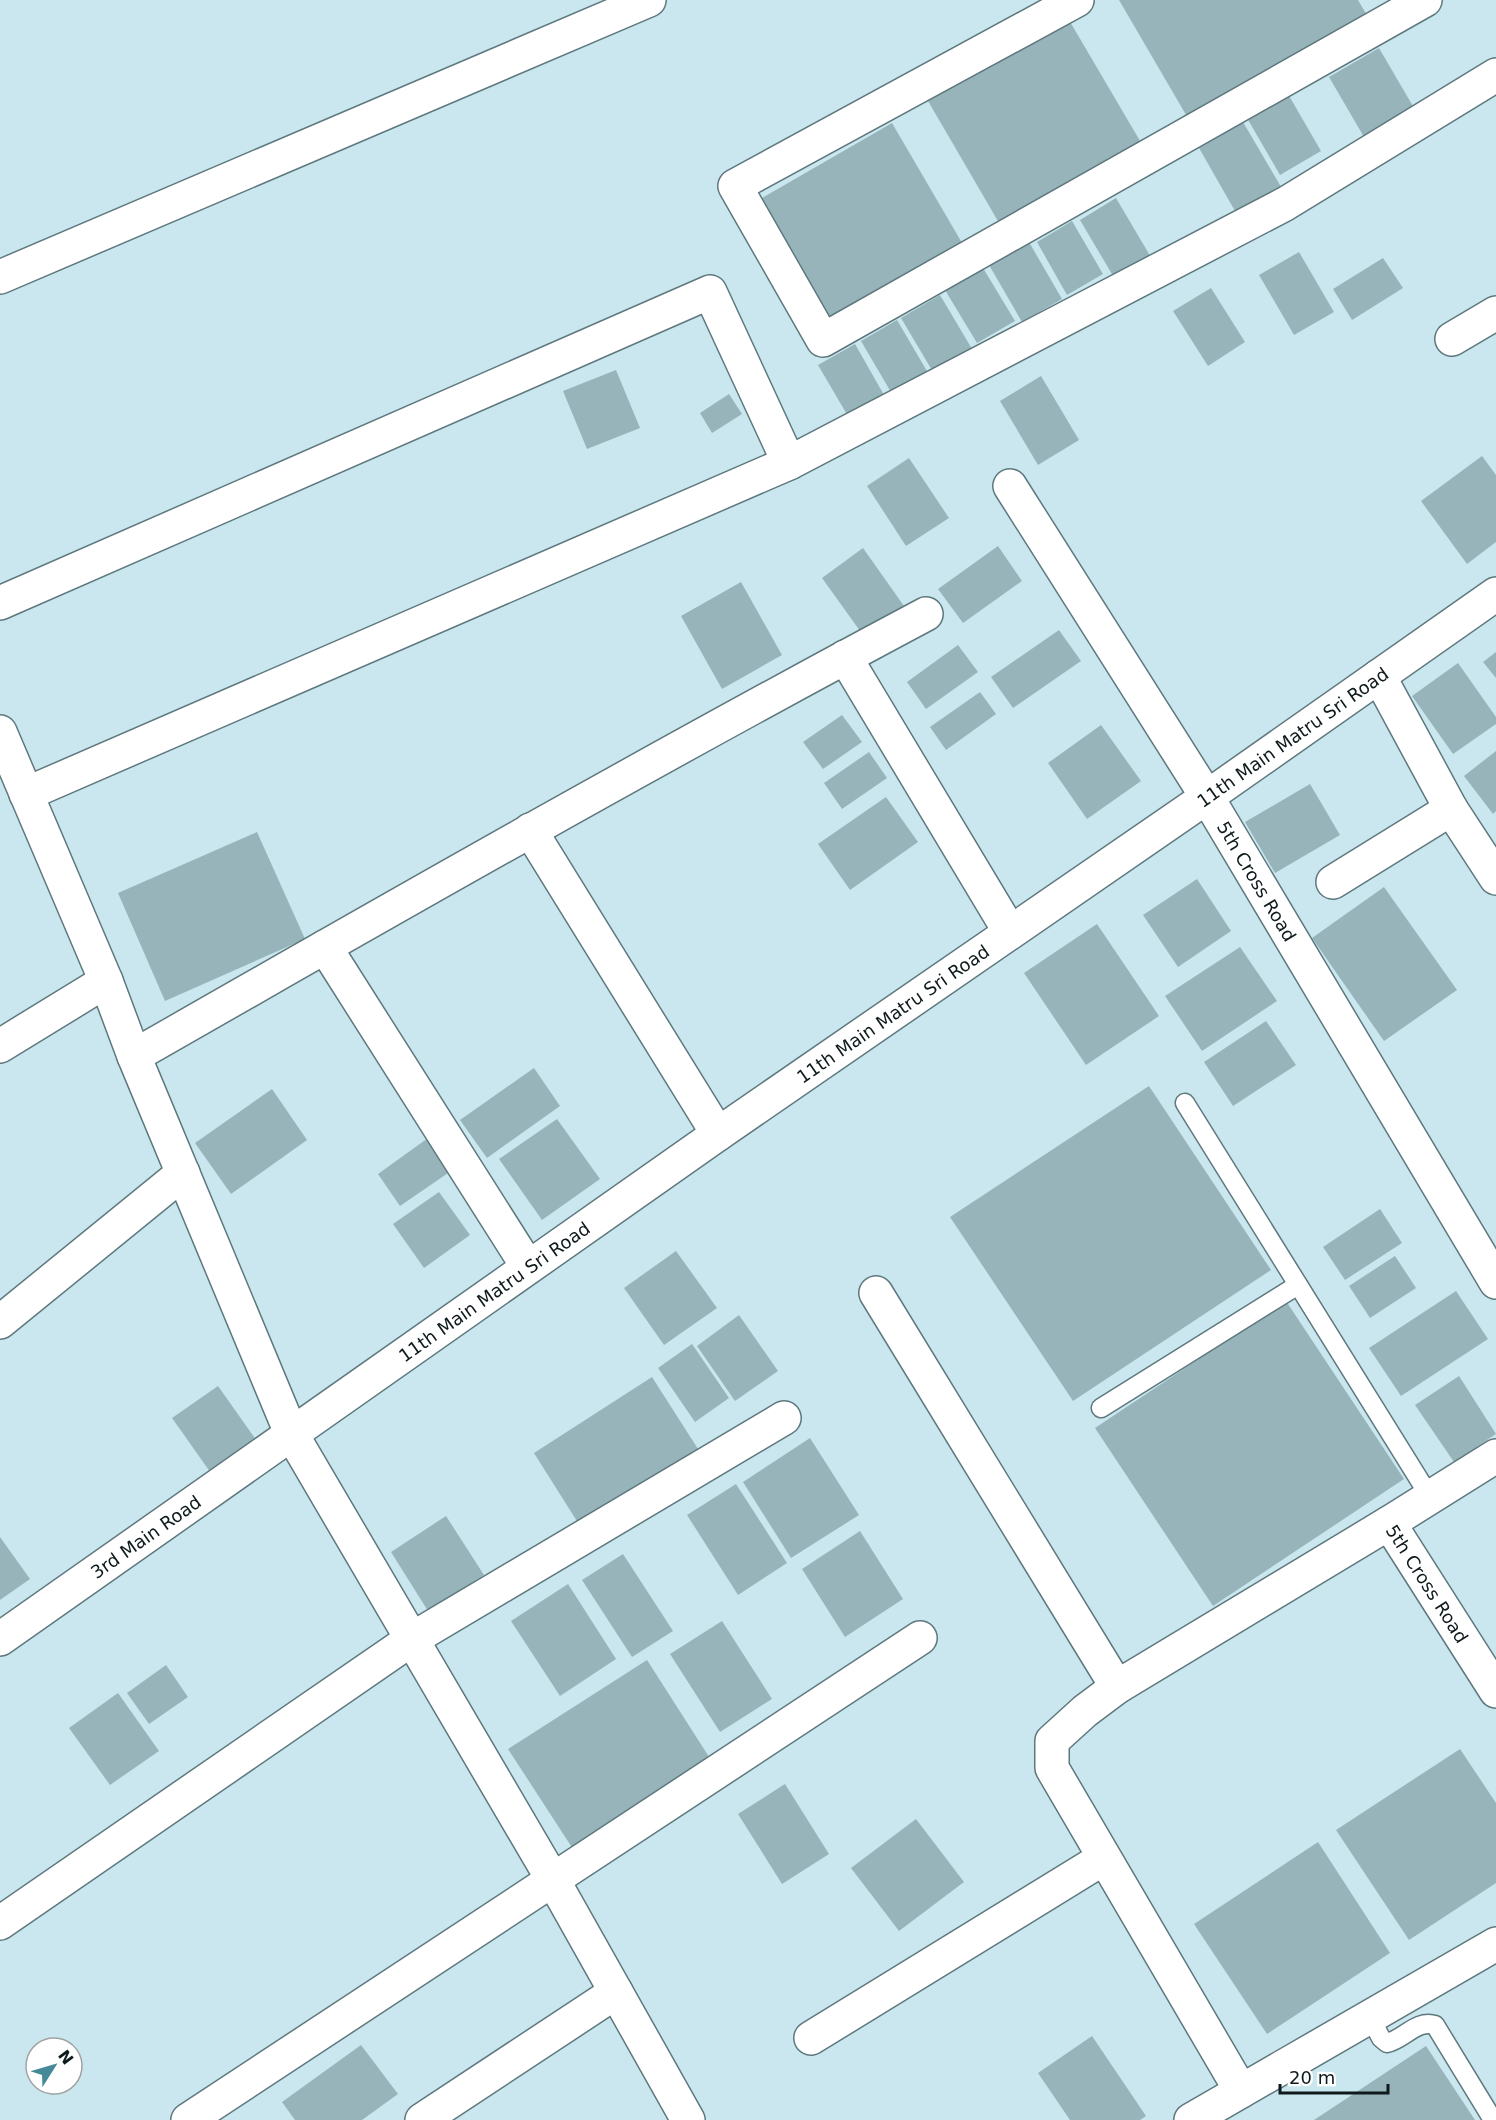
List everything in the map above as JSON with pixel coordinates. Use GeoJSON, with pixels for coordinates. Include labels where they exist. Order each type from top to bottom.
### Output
{"type":"FeatureCollection","features":[{"type":"Feature","properties":{"kind":"street"},"geometry":{"type":"LineString","coordinates":[[0,277],[649,0]]}},
{"type":"Feature","properties":{"kind":"street"},"geometry":{"type":"LineString","coordinates":[[1077,0],[735,186],[823,340],[1425,0]]}},
{"type":"Feature","properties":{"kind":"street"},"geometry":{"type":"LineString","coordinates":[[26,794],[789,463],[1285,204],[1496,75]]}},
{"type":"Feature","properties":{"kind":"street"},"geometry":{"type":"LineString","coordinates":[[0,603],[710,292],[789,463]]}},
{"type":"Feature","properties":{"kind":"street"},"geometry":{"type":"LineString","coordinates":[[1452,339],[1496,313]]}},
{"type":"Feature","properties":{"kind":"street","name":"5th Cross Road"},"geometry":{"type":"LineString","coordinates":[[1010,486],[1207,797],[1496,1282]]}},
{"type":"Feature","properties":{"kind":"street","name":"11th Main Matru Sri Road"},"geometry":{"type":"LineString","coordinates":[[291,1433],[1496,594]]}},
{"type":"Feature","properties":{"kind":"street"},"geometry":{"type":"LineString","coordinates":[[134,1056],[530,830],[768,698],[926,614]]}},
{"type":"Feature","properties":{"kind":"street"},"geometry":{"type":"LineString","coordinates":[[845,657],[1010,932]]}},
{"type":"Feature","properties":{"kind":"street"},"geometry":{"type":"LineString","coordinates":[[1379,676],[1451,809],[1496,879]]}},
{"type":"Feature","properties":{"kind":"street"},"geometry":{"type":"LineString","coordinates":[[0,732],[106,981],[134,1056],[291,1433],[553,1880],[688,2120]]}},
{"type":"Feature","properties":{"kind":"street"},"geometry":{"type":"LineString","coordinates":[[1333,882],[1451,809]]}},
{"type":"Feature","properties":{"kind":"street"},"geometry":{"type":"LineString","coordinates":[[530,830],[718,1134]]}},
{"type":"Feature","properties":{"kind":"street"},"geometry":{"type":"LineString","coordinates":[[325,947],[528,1267]]}},
{"type":"Feature","properties":{"kind":"street"},"geometry":{"type":"LineString","coordinates":[[0,1046],[106,981]]}},
{"type":"Feature","properties":{"kind":"street"},"geometry":{"type":"LineString","coordinates":[[0,1322],[183,1173]]}},
{"type":"Feature","properties":{"kind":"street"},"geometry":{"type":"LineString","coordinates":[[876,1293],[1117,1687]]}},
{"type":"Feature","properties":{"kind":"street"},"geometry":{"type":"LineString","coordinates":[[0,1923],[412,1639],[784,1418]]}},
{"type":"Feature","properties":{"kind":"street","name":"3rd Main Road"},"geometry":{"type":"LineString","coordinates":[[0,1639],[291,1433]]}},
{"type":"Feature","properties":{"kind":"street","name":"5th Cross Road"},"geometry":{"type":"LineString","coordinates":[[1496,1456],[1389,1523],[1496,1691]]}},
{"type":"Feature","properties":{"kind":"street"},"geometry":{"type":"LineString","coordinates":[[1241,2091],[1052,1768],[1052,1741],[1085,1711],[1117,1687],[1389,1523]]}},
{"type":"Feature","properties":{"kind":"street"},"geometry":{"type":"LineString","coordinates":[[188,2120],[920,1638]]}},
{"type":"Feature","properties":{"kind":"street"},"geometry":{"type":"LineString","coordinates":[[811,2038],[1104,1858]]}},
{"type":"Feature","properties":{"kind":"street"},"geometry":{"type":"LineString","coordinates":[[1191,2120],[1496,1944]]}},
{"type":"Feature","properties":{"kind":"street"},"geometry":{"type":"LineString","coordinates":[[422,2120],[616,1992]]}},
{"type":"Feature","properties":{"kind":"lane"},"geometry":{"type":"LineString","coordinates":[[1185,1103],[1430,1497]]}},
{"type":"Feature","properties":{"kind":"lane"},"geometry":{"type":"LineString","coordinates":[[1101,1408],[1298,1285]]}},
{"type":"Feature","properties":{"kind":"lane"},"geometry":{"type":"LineString","coordinates":[[1370,2017],[1381,2038],[1387,2043],[1393,2042],[1422,2024],[1435,2025],[1493,2120]]}},
{"type":"Feature","properties":{"kind":"building"},"geometry":{"type":"Polygon","coordinates":[[[1119,0],[1358,0],[1368,17],[1189,120],[1119,0]]]}},
{"type":"Feature","properties":{"kind":"building"},"geometry":{"type":"Polygon","coordinates":[[[1069,20],[1143,146],[1002,228],[928,101],[1069,20]]]}},
{"type":"Feature","properties":{"kind":"building"},"geometry":{"type":"Polygon","coordinates":[[[1379,48],[1414,108],[1364,137],[1329,77],[1379,48]]]}},
{"type":"Feature","properties":{"kind":"building"},"geometry":{"type":"Polygon","coordinates":[[[1288,94],[1321,151],[1280,175],[1247,118],[1288,94]]]}},
{"type":"Feature","properties":{"kind":"building"},"geometry":{"type":"Polygon","coordinates":[[[1243,122],[1284,192],[1239,218],[1199,148],[1243,122]]]}},
{"type":"Feature","properties":{"kind":"building"},"geometry":{"type":"Polygon","coordinates":[[[892,123],[965,248],[830,326],[757,201],[892,123]]]}},
{"type":"Feature","properties":{"kind":"building"},"geometry":{"type":"Polygon","coordinates":[[[1116,198],[1152,259],[1116,281],[1080,220],[1116,198]]]}},
{"type":"Feature","properties":{"kind":"building"},"geometry":{"type":"Polygon","coordinates":[[[1072,221],[1103,274],[1067,295],[1037,242],[1072,221]]]}},
{"type":"Feature","properties":{"kind":"building"},"geometry":{"type":"Polygon","coordinates":[[[1029,242],[1062,299],[1022,322],[989,265],[1029,242]]]}},
{"type":"Feature","properties":{"kind":"building"},"geometry":{"type":"Polygon","coordinates":[[[1299,252],[1334,312],[1294,335],[1259,275],[1299,252]]]}},
{"type":"Feature","properties":{"kind":"building"},"geometry":{"type":"Polygon","coordinates":[[[1383,258],[1403,288],[1352,320],[1333,289],[1383,258]]]}},
{"type":"Feature","properties":{"kind":"building"},"geometry":{"type":"Polygon","coordinates":[[[983,268],[1015,321],[977,343],[945,290],[983,268]]]}},
{"type":"Feature","properties":{"kind":"building"},"geometry":{"type":"Polygon","coordinates":[[[1211,288],[1245,342],[1208,366],[1173,311],[1211,288]]]}},
{"type":"Feature","properties":{"kind":"building"},"geometry":{"type":"Polygon","coordinates":[[[940,295],[975,354],[936,377],[901,318],[940,295]]]}},
{"type":"Feature","properties":{"kind":"building"},"geometry":{"type":"Polygon","coordinates":[[[897,320],[931,378],[895,399],[861,341],[897,320]]]}},
{"type":"Feature","properties":{"kind":"building"},"geometry":{"type":"Polygon","coordinates":[[[855,344],[888,402],[852,423],[818,365],[855,344]]]}},
{"type":"Feature","properties":{"kind":"building"},"geometry":{"type":"Polygon","coordinates":[[[616,370],[640,428],[587,449],[563,391],[616,370]]]}},
{"type":"Feature","properties":{"kind":"building"},"geometry":{"type":"Polygon","coordinates":[[[1041,376],[1079,440],[1038,465],[1000,401],[1041,376]]]}},
{"type":"Feature","properties":{"kind":"building"},"geometry":{"type":"Polygon","coordinates":[[[729,394],[742,414],[712,433],[700,413],[729,394]]]}},
{"type":"Feature","properties":{"kind":"building"},"geometry":{"type":"Polygon","coordinates":[[[1482,456],[1496,475],[1496,542],[1467,564],[1421,501],[1482,456]]]}},
{"type":"Feature","properties":{"kind":"building"},"geometry":{"type":"Polygon","coordinates":[[[909,458],[949,518],[906,546],[867,486],[909,458]]]}},
{"type":"Feature","properties":{"kind":"building"},"geometry":{"type":"Polygon","coordinates":[[[998,546],[1022,581],[963,623],[938,589],[998,546]]]}},
{"type":"Feature","properties":{"kind":"building"},"geometry":{"type":"Polygon","coordinates":[[[863,548],[904,606],[863,635],[822,578],[863,548]]]}},
{"type":"Feature","properties":{"kind":"building"},"geometry":{"type":"Polygon","coordinates":[[[741,582],[782,655],[722,689],[681,616],[741,582]]]}},
{"type":"Feature","properties":{"kind":"building"},"geometry":{"type":"Polygon","coordinates":[[[1059,630],[1081,661],[1013,708],[991,677],[1059,630]]]}},
{"type":"Feature","properties":{"kind":"building"},"geometry":{"type":"Polygon","coordinates":[[[958,645],[978,672],[926,709],[907,682],[958,645]]]}},
{"type":"Feature","properties":{"kind":"building"},"geometry":{"type":"Polygon","coordinates":[[[1496,652],[1496,678],[1483,662],[1496,652]]]}},
{"type":"Feature","properties":{"kind":"building"},"geometry":{"type":"Polygon","coordinates":[[[1458,663],[1496,717],[1496,724],[1453,754],[1412,696],[1458,663]]]}},
{"type":"Feature","properties":{"kind":"building"},"geometry":{"type":"Polygon","coordinates":[[[980,692],[996,714],[946,750],[930,727],[980,692]]]}},
{"type":"Feature","properties":{"kind":"building"},"geometry":{"type":"Polygon","coordinates":[[[842,715],[862,742],[823,769],[803,742],[842,715]]]}},
{"type":"Feature","properties":{"kind":"building"},"geometry":{"type":"Polygon","coordinates":[[[1101,725],[1141,781],[1087,819],[1048,763],[1101,725]]]}},
{"type":"Feature","properties":{"kind":"building"},"geometry":{"type":"Polygon","coordinates":[[[1496,751],[1496,811],[1493,814],[1464,776],[1496,751]]]}},
{"type":"Feature","properties":{"kind":"building"},"geometry":{"type":"Polygon","coordinates":[[[869,752],[887,778],[842,809],[824,783],[869,752]]]}},
{"type":"Feature","properties":{"kind":"building"},"geometry":{"type":"Polygon","coordinates":[[[1310,784],[1340,835],[1275,873],[1245,822],[1310,784]]]}},
{"type":"Feature","properties":{"kind":"building"},"geometry":{"type":"Polygon","coordinates":[[[886,797],[918,842],[850,890],[818,844],[886,797]]]}},
{"type":"Feature","properties":{"kind":"building"},"geometry":{"type":"Polygon","coordinates":[[[257,832],[305,939],[165,1001],[118,893],[257,832]]]}},
{"type":"Feature","properties":{"kind":"building"},"geometry":{"type":"Polygon","coordinates":[[[1197,879],[1231,931],[1178,967],[1143,915],[1197,879]]]}},
{"type":"Feature","properties":{"kind":"building"},"geometry":{"type":"Polygon","coordinates":[[[1384,887],[1457,990],[1384,1041],[1312,938],[1384,887]]]}},
{"type":"Feature","properties":{"kind":"building"},"geometry":{"type":"Polygon","coordinates":[[[1097,924],[1159,1016],[1086,1065],[1024,973],[1097,924]]]}},
{"type":"Feature","properties":{"kind":"building"},"geometry":{"type":"Polygon","coordinates":[[[1240,947],[1277,1001],[1202,1051],[1165,996],[1240,947]]]}},
{"type":"Feature","properties":{"kind":"building"},"geometry":{"type":"Polygon","coordinates":[[[1266,1021],[1296,1065],[1233,1106],[1204,1062],[1266,1021]]]}},
{"type":"Feature","properties":{"kind":"building"},"geometry":{"type":"Polygon","coordinates":[[[534,1068],[560,1106],[487,1158],[460,1120],[534,1068]]]}},
{"type":"Feature","properties":{"kind":"building"},"geometry":{"type":"Polygon","coordinates":[[[1149,1086],[1271,1270],[1073,1401],[950,1217],[1149,1086]]]}},
{"type":"Feature","properties":{"kind":"building"},"geometry":{"type":"Polygon","coordinates":[[[272,1089],[307,1140],[231,1194],[195,1143],[272,1089]]]}},
{"type":"Feature","properties":{"kind":"building"},"geometry":{"type":"Polygon","coordinates":[[[557,1119],[600,1179],[542,1220],[499,1159],[557,1119]]]}},
{"type":"Feature","properties":{"kind":"building"},"geometry":{"type":"Polygon","coordinates":[[[428,1138],[451,1171],[400,1206],[378,1174],[428,1138]]]}},
{"type":"Feature","properties":{"kind":"building"},"geometry":{"type":"Polygon","coordinates":[[[439,1192],[470,1235],[424,1268],[393,1224],[439,1192]]]}},
{"type":"Feature","properties":{"kind":"building"},"geometry":{"type":"Polygon","coordinates":[[[1380,1209],[1402,1243],[1345,1280],[1323,1247],[1380,1209]]]}},
{"type":"Feature","properties":{"kind":"building"},"geometry":{"type":"Polygon","coordinates":[[[676,1251],[717,1308],[664,1345],[624,1288],[676,1251]]]}},
{"type":"Feature","properties":{"kind":"building"},"geometry":{"type":"Polygon","coordinates":[[[1395,1256],[1416,1288],[1370,1318],[1349,1286],[1395,1256]]]}},
{"type":"Feature","properties":{"kind":"building"},"geometry":{"type":"Polygon","coordinates":[[[1456,1291],[1488,1339],[1401,1396],[1369,1348],[1456,1291]]]}},
{"type":"Feature","properties":{"kind":"building"},"geometry":{"type":"Polygon","coordinates":[[[1286,1301],[1404,1479],[1213,1606],[1095,1428],[1286,1301]]]}},
{"type":"Feature","properties":{"kind":"building"},"geometry":{"type":"Polygon","coordinates":[[[739,1315],[778,1371],[735,1401],[697,1346],[739,1315]]]}},
{"type":"Feature","properties":{"kind":"building"},"geometry":{"type":"Polygon","coordinates":[[[692,1344],[729,1398],[695,1422],[658,1368],[692,1344]]]}},
{"type":"Feature","properties":{"kind":"building"},"geometry":{"type":"Polygon","coordinates":[[[1459,1376],[1496,1434],[1454,1462],[1415,1405],[1459,1376]]]}},
{"type":"Feature","properties":{"kind":"building"},"geometry":{"type":"Polygon","coordinates":[[[652,1377],[698,1449],[580,1526],[534,1453],[652,1377]]]}},
{"type":"Feature","properties":{"kind":"building"},"geometry":{"type":"Polygon","coordinates":[[[218,1386],[259,1444],[213,1476],[172,1418],[218,1386]]]}},
{"type":"Feature","properties":{"kind":"building"},"geometry":{"type":"Polygon","coordinates":[[[810,1438],[859,1515],[791,1558],[743,1482],[810,1438]]]}},
{"type":"Feature","properties":{"kind":"building"},"geometry":{"type":"Polygon","coordinates":[[[736,1484],[787,1563],[738,1595],[687,1515],[736,1484]]]}},
{"type":"Feature","properties":{"kind":"building"},"geometry":{"type":"Polygon","coordinates":[[[446,1516],[484,1575],[428,1611],[391,1552],[446,1516]]]}},
{"type":"Feature","properties":{"kind":"building"},"geometry":{"type":"Polygon","coordinates":[[[860,1531],[903,1599],[845,1637],[802,1569],[860,1531]]]}},
{"type":"Feature","properties":{"kind":"building"},"geometry":{"type":"Polygon","coordinates":[[[0,1537],[30,1579],[0,1600],[0,1537]]]}},
{"type":"Feature","properties":{"kind":"building"},"geometry":{"type":"Polygon","coordinates":[[[623,1554],[673,1631],[632,1657],[582,1580],[623,1554]]]}},
{"type":"Feature","properties":{"kind":"building"},"geometry":{"type":"Polygon","coordinates":[[[568,1584],[616,1659],[560,1696],[511,1621],[568,1584]]]}},
{"type":"Feature","properties":{"kind":"building"},"geometry":{"type":"Polygon","coordinates":[[[722,1621],[772,1699],[720,1732],[670,1654],[722,1621]]]}},
{"type":"Feature","properties":{"kind":"building"},"geometry":{"type":"Polygon","coordinates":[[[647,1660],[711,1760],[573,1849],[508,1749],[647,1660]]]}},
{"type":"Feature","properties":{"kind":"building"},"geometry":{"type":"Polygon","coordinates":[[[166,1665],[188,1697],[149,1724],[127,1693],[166,1665]]]}},
{"type":"Feature","properties":{"kind":"building"},"geometry":{"type":"Polygon","coordinates":[[[118,1693],[159,1751],[110,1785],[69,1728],[118,1693]]]}},
{"type":"Feature","properties":{"kind":"building"},"geometry":{"type":"Polygon","coordinates":[[[1460,1749],[1496,1803],[1496,1883],[1409,1940],[1336,1830],[1460,1749]]]}},
{"type":"Feature","properties":{"kind":"building"},"geometry":{"type":"Polygon","coordinates":[[[785,1784],[829,1854],[782,1884],[738,1814],[785,1784]]]}},
{"type":"Feature","properties":{"kind":"building"},"geometry":{"type":"Polygon","coordinates":[[[916,1819],[964,1882],[899,1931],[851,1868],[916,1819]]]}},
{"type":"Feature","properties":{"kind":"building"},"geometry":{"type":"Polygon","coordinates":[[[1318,1842],[1390,1953],[1267,2034],[1194,1924],[1318,1842]]]}},
{"type":"Feature","properties":{"kind":"building"},"geometry":{"type":"Polygon","coordinates":[[[1092,2036],[1146,2116],[1140,2120],[1070,2120],[1038,2073],[1092,2036]]]}},
{"type":"Feature","properties":{"kind":"building"},"geometry":{"type":"Polygon","coordinates":[[[361,2045],[398,2094],[362,2120],[295,2120],[282,2102],[361,2045]]]}},
{"type":"Feature","properties":{"kind":"building"},"geometry":{"type":"Polygon","coordinates":[[[1426,2046],[1475,2120],[1314,2120],[1426,2046]]]}}]}
